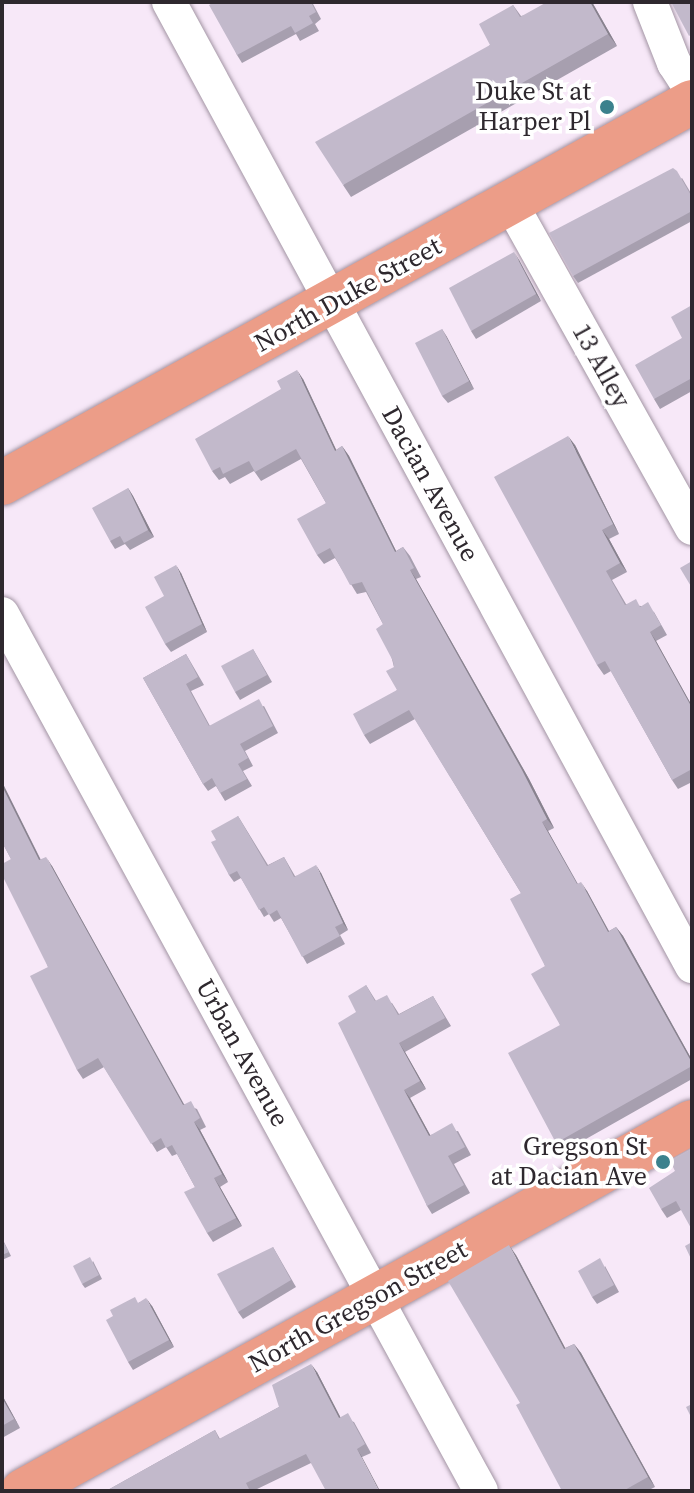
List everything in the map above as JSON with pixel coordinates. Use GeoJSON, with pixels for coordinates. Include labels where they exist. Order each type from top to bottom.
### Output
{"type":"FeatureCollection","features":[{"type":"Feature","properties":{"kind":"main road","name":"North Duke Street"},"geometry":{"type":"LineString","coordinates":[[2,483],[333,304],[692,102]]}},
{"type":"Feature","properties":{"kind":"main road","name":"North Gregson Street"},"geometry":{"type":"LineString","coordinates":[[38,1488],[692,1122]]}},
{"type":"Feature","properties":{"kind":"street","name":"Dacian Avenue"},"geometry":{"type":"LineString","coordinates":[[169,2],[692,966]]}},
{"type":"Feature","properties":{"kind":"street"},"geometry":{"type":"LineString","coordinates":[[650,2],[674,63],[692,91]]}},
{"type":"Feature","properties":{"kind":"street","name":"13 Alley"},"geometry":{"type":"LineString","coordinates":[[511,204],[692,528]]}},
{"type":"Feature","properties":{"kind":"street","name":"Urban Avenue"},"geometry":{"type":"LineString","coordinates":[[2,614],[481,1491]]}},
{"type":"Feature","properties":{"kind":"building"},"geometry":{"type":"Polygon","coordinates":[[[214,2],[311,2],[316,12],[309,16],[313,23],[295,33],[291,26],[237,55],[209,5],[214,2]]]}},
{"type":"Feature","properties":{"kind":"building"},"geometry":{"type":"Polygon","coordinates":[[[547,2],[590,2],[608,34],[343,185],[315,142],[490,45],[479,24],[513,5],[520,17],[547,2]]]}},
{"type":"Feature","properties":{"kind":"building"},"geometry":{"type":"Polygon","coordinates":[[[671,2],[692,2],[692,34],[689,36],[671,2]]]}},
{"type":"Feature","properties":{"kind":"building"},"geometry":{"type":"Polygon","coordinates":[[[673,168],[692,197],[692,211],[573,276],[549,233],[673,168]]]}},
{"type":"Feature","properties":{"kind":"building"},"geometry":{"type":"Polygon","coordinates":[[[514,252],[536,294],[471,331],[449,288],[514,252]]]}},
{"type":"Feature","properties":{"kind":"building"},"geometry":{"type":"Polygon","coordinates":[[[692,305],[692,378],[654,399],[635,365],[682,338],[671,317],[692,305]]]}},
{"type":"Feature","properties":{"kind":"building"},"geometry":{"type":"Polygon","coordinates":[[[442,329],[469,381],[442,396],[415,343],[442,329]]]}},
{"type":"Feature","properties":{"kind":"building"},"geometry":{"type":"Polygon","coordinates":[[[297,370],[335,451],[342,446],[395,552],[403,547],[414,568],[410,570],[522,770],[547,819],[542,822],[577,884],[581,882],[608,932],[616,927],[692,1063],[692,1066],[556,1143],[508,1053],[560,1025],[531,974],[545,966],[510,899],[521,893],[409,710],[364,735],[353,714],[397,690],[386,671],[394,667],[393,661],[376,629],[383,624],[362,582],[350,585],[330,548],[317,555],[297,519],[326,503],[296,449],[255,472],[249,461],[223,474],[220,467],[212,471],[195,439],[281,389],[277,381],[297,370]]]}},
{"type":"Feature","properties":{"kind":"building"},"geometry":{"type":"Polygon","coordinates":[[[568,436],[613,524],[602,530],[620,563],[606,571],[625,605],[636,599],[640,607],[648,602],[661,625],[650,632],[692,708],[692,769],[672,780],[605,661],[597,665],[494,477],[568,436]]]}},
{"type":"Feature","properties":{"kind":"building"},"geometry":{"type":"Polygon","coordinates":[[[128,488],[148,530],[124,543],[120,536],[110,541],[92,508],[128,488]]]}},
{"type":"Feature","properties":{"kind":"building"},"geometry":{"type":"Polygon","coordinates":[[[692,561],[692,588],[680,568],[692,561]]]}},
{"type":"Feature","properties":{"kind":"building"},"geometry":{"type":"Polygon","coordinates":[[[176,565],[202,624],[165,644],[145,607],[164,596],[154,577],[176,565]]]}},
{"type":"Feature","properties":{"kind":"building"},"geometry":{"type":"Polygon","coordinates":[[[253,649],[267,675],[235,692],[221,666],[253,649]]]}},
{"type":"Feature","properties":{"kind":"building"},"geometry":{"type":"Polygon","coordinates":[[[186,654],[198,677],[186,684],[209,726],[259,699],[273,726],[240,744],[248,758],[238,764],[247,779],[220,793],[212,778],[203,784],[143,678],[186,654]]]}},
{"type":"Feature","properties":{"kind":"building"},"geometry":{"type":"Polygon","coordinates":[[[2,786],[39,860],[46,857],[183,1105],[191,1101],[200,1118],[194,1122],[222,1174],[214,1178],[236,1218],[207,1233],[184,1192],[195,1187],[172,1145],[166,1148],[161,1138],[151,1144],[98,1058],[77,1070],[30,976],[48,967],[2,875],[2,864],[11,859],[2,842],[2,786]]]}},
{"type":"Feature","properties":{"kind":"building"},"geometry":{"type":"Polygon","coordinates":[[[238,816],[267,866],[284,857],[294,877],[316,865],[343,923],[335,927],[340,936],[302,957],[277,910],[269,915],[264,907],[259,910],[237,871],[229,875],[211,842],[216,840],[211,831],[238,816]]]}},
{"type":"Feature","properties":{"kind":"building"},"geometry":{"type":"Polygon","coordinates":[[[366,985],[375,1001],[387,995],[398,1015],[433,996],[445,1018],[399,1043],[420,1081],[404,1090],[429,1136],[452,1123],[465,1147],[448,1156],[464,1185],[427,1206],[338,1023],[356,1012],[348,996],[366,985]]]}},
{"type":"Feature","properties":{"kind":"building"},"geometry":{"type":"Polygon","coordinates":[[[692,1149],[692,1230],[676,1201],[661,1209],[649,1188],[675,1171],[670,1161],[692,1149]]]}},
{"type":"Feature","properties":{"kind":"building"},"geometry":{"type":"Polygon","coordinates":[[[2,1239],[9,1252],[2,1255],[2,1239]]]}},
{"type":"Feature","properties":{"kind":"building"},"geometry":{"type":"Polygon","coordinates":[[[692,1242],[692,1261],[685,1246],[692,1242]]]}},
{"type":"Feature","properties":{"kind":"building"},"geometry":{"type":"Polygon","coordinates":[[[509,1245],[564,1349],[574,1344],[648,1477],[623,1491],[562,1491],[516,1405],[520,1403],[448,1281],[509,1245]]]}},
{"type":"Feature","properties":{"kind":"building"},"geometry":{"type":"Polygon","coordinates":[[[273,1247],[291,1280],[238,1312],[217,1274],[273,1247]]]}},
{"type":"Feature","properties":{"kind":"building"},"geometry":{"type":"Polygon","coordinates":[[[90,1257],[99,1275],[82,1284],[73,1266],[90,1257]]]}},
{"type":"Feature","properties":{"kind":"building"},"geometry":{"type":"Polygon","coordinates":[[[600,1258],[614,1285],[592,1297],[578,1271],[600,1258]]]}},
{"type":"Feature","properties":{"kind":"building"},"geometry":{"type":"Polygon","coordinates":[[[135,1297],[138,1303],[146,1298],[169,1340],[128,1362],[106,1320],[113,1316],[110,1310],[135,1297]]]}},
{"type":"Feature","properties":{"kind":"building"},"geometry":{"type":"Polygon","coordinates":[[[311,1364],[339,1418],[348,1413],[365,1444],[357,1449],[379,1491],[326,1491],[306,1454],[246,1483],[250,1491],[106,1491],[215,1430],[219,1439],[279,1407],[272,1385],[311,1364]]]}},
{"type":"Feature","properties":{"kind":"building"},"geometry":{"type":"Polygon","coordinates":[[[2,1398],[14,1419],[2,1426],[2,1398]]]}},
{"type":"Feature","properties":{"kind":"building"},"geometry":{"type":"Polygon","coordinates":[[[692,1404],[692,1419],[686,1407],[692,1404]]]}},
{"type":"Feature","properties":{"kind":"place","name":"Duke St at Harper Pl"},"geometry":{"type":"Point","coordinates":[607,107]}},
{"type":"Feature","properties":{"kind":"place","name":"Gregson St at Dacian Ave"},"geometry":{"type":"Point","coordinates":[663,1162]}}]}
